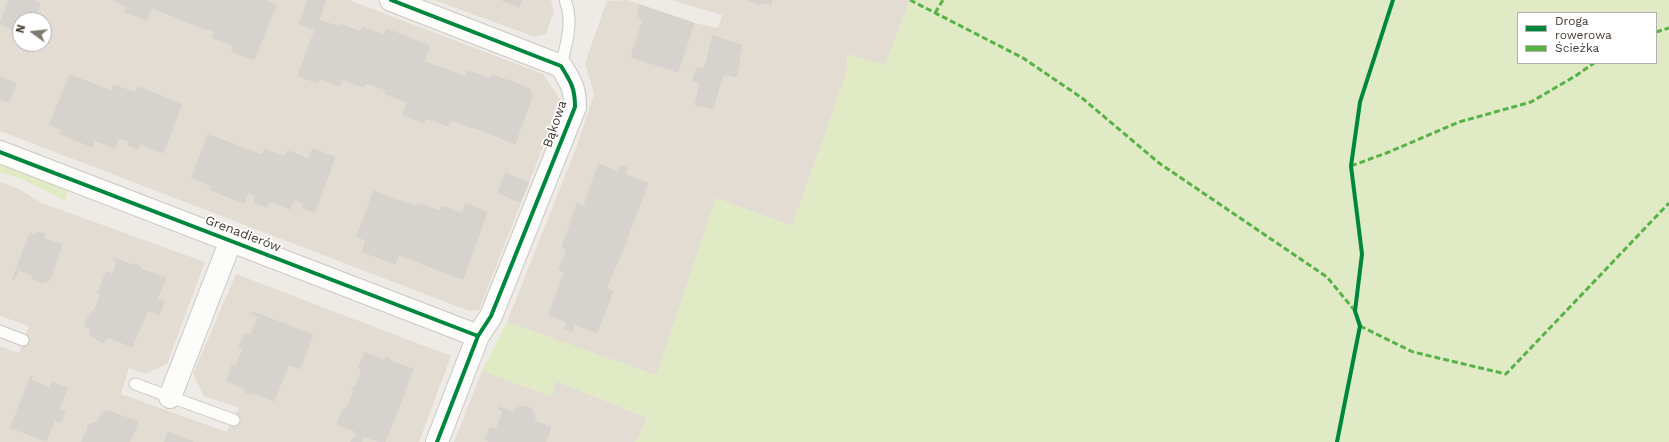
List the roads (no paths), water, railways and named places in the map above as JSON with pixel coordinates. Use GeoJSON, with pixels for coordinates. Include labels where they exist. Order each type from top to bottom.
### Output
{"type":"FeatureCollection","features":[{"type":"Feature","properties":{"kind":"street"},"geometry":{"type":"LineString","coordinates":[[391,0],[561,66]]}},
{"type":"Feature","properties":{"kind":"street","name":"Bąkowa"},"geometry":{"type":"LineString","coordinates":[[437,442],[478,336],[491,316],[575,107],[575,93],[572,82],[561,66]]}},
{"type":"Feature","properties":{"kind":"street","name":"Grenadierów"},"geometry":{"type":"LineString","coordinates":[[0,152],[478,336]]}},
{"type":"Feature","properties":{"kind":"street"},"geometry":{"type":"LineString","coordinates":[[170,397],[231,240]]}},
{"type":"Feature","properties":{"kind":"lane"},"geometry":{"type":"LineString","coordinates":[[561,66],[570,22],[565,0]]}},
{"type":"Feature","properties":{"kind":"lane"},"geometry":{"type":"LineString","coordinates":[[0,331],[23,340]]}},
{"type":"Feature","properties":{"kind":"lane"},"geometry":{"type":"LineString","coordinates":[[135,384],[234,420]]}}]}
